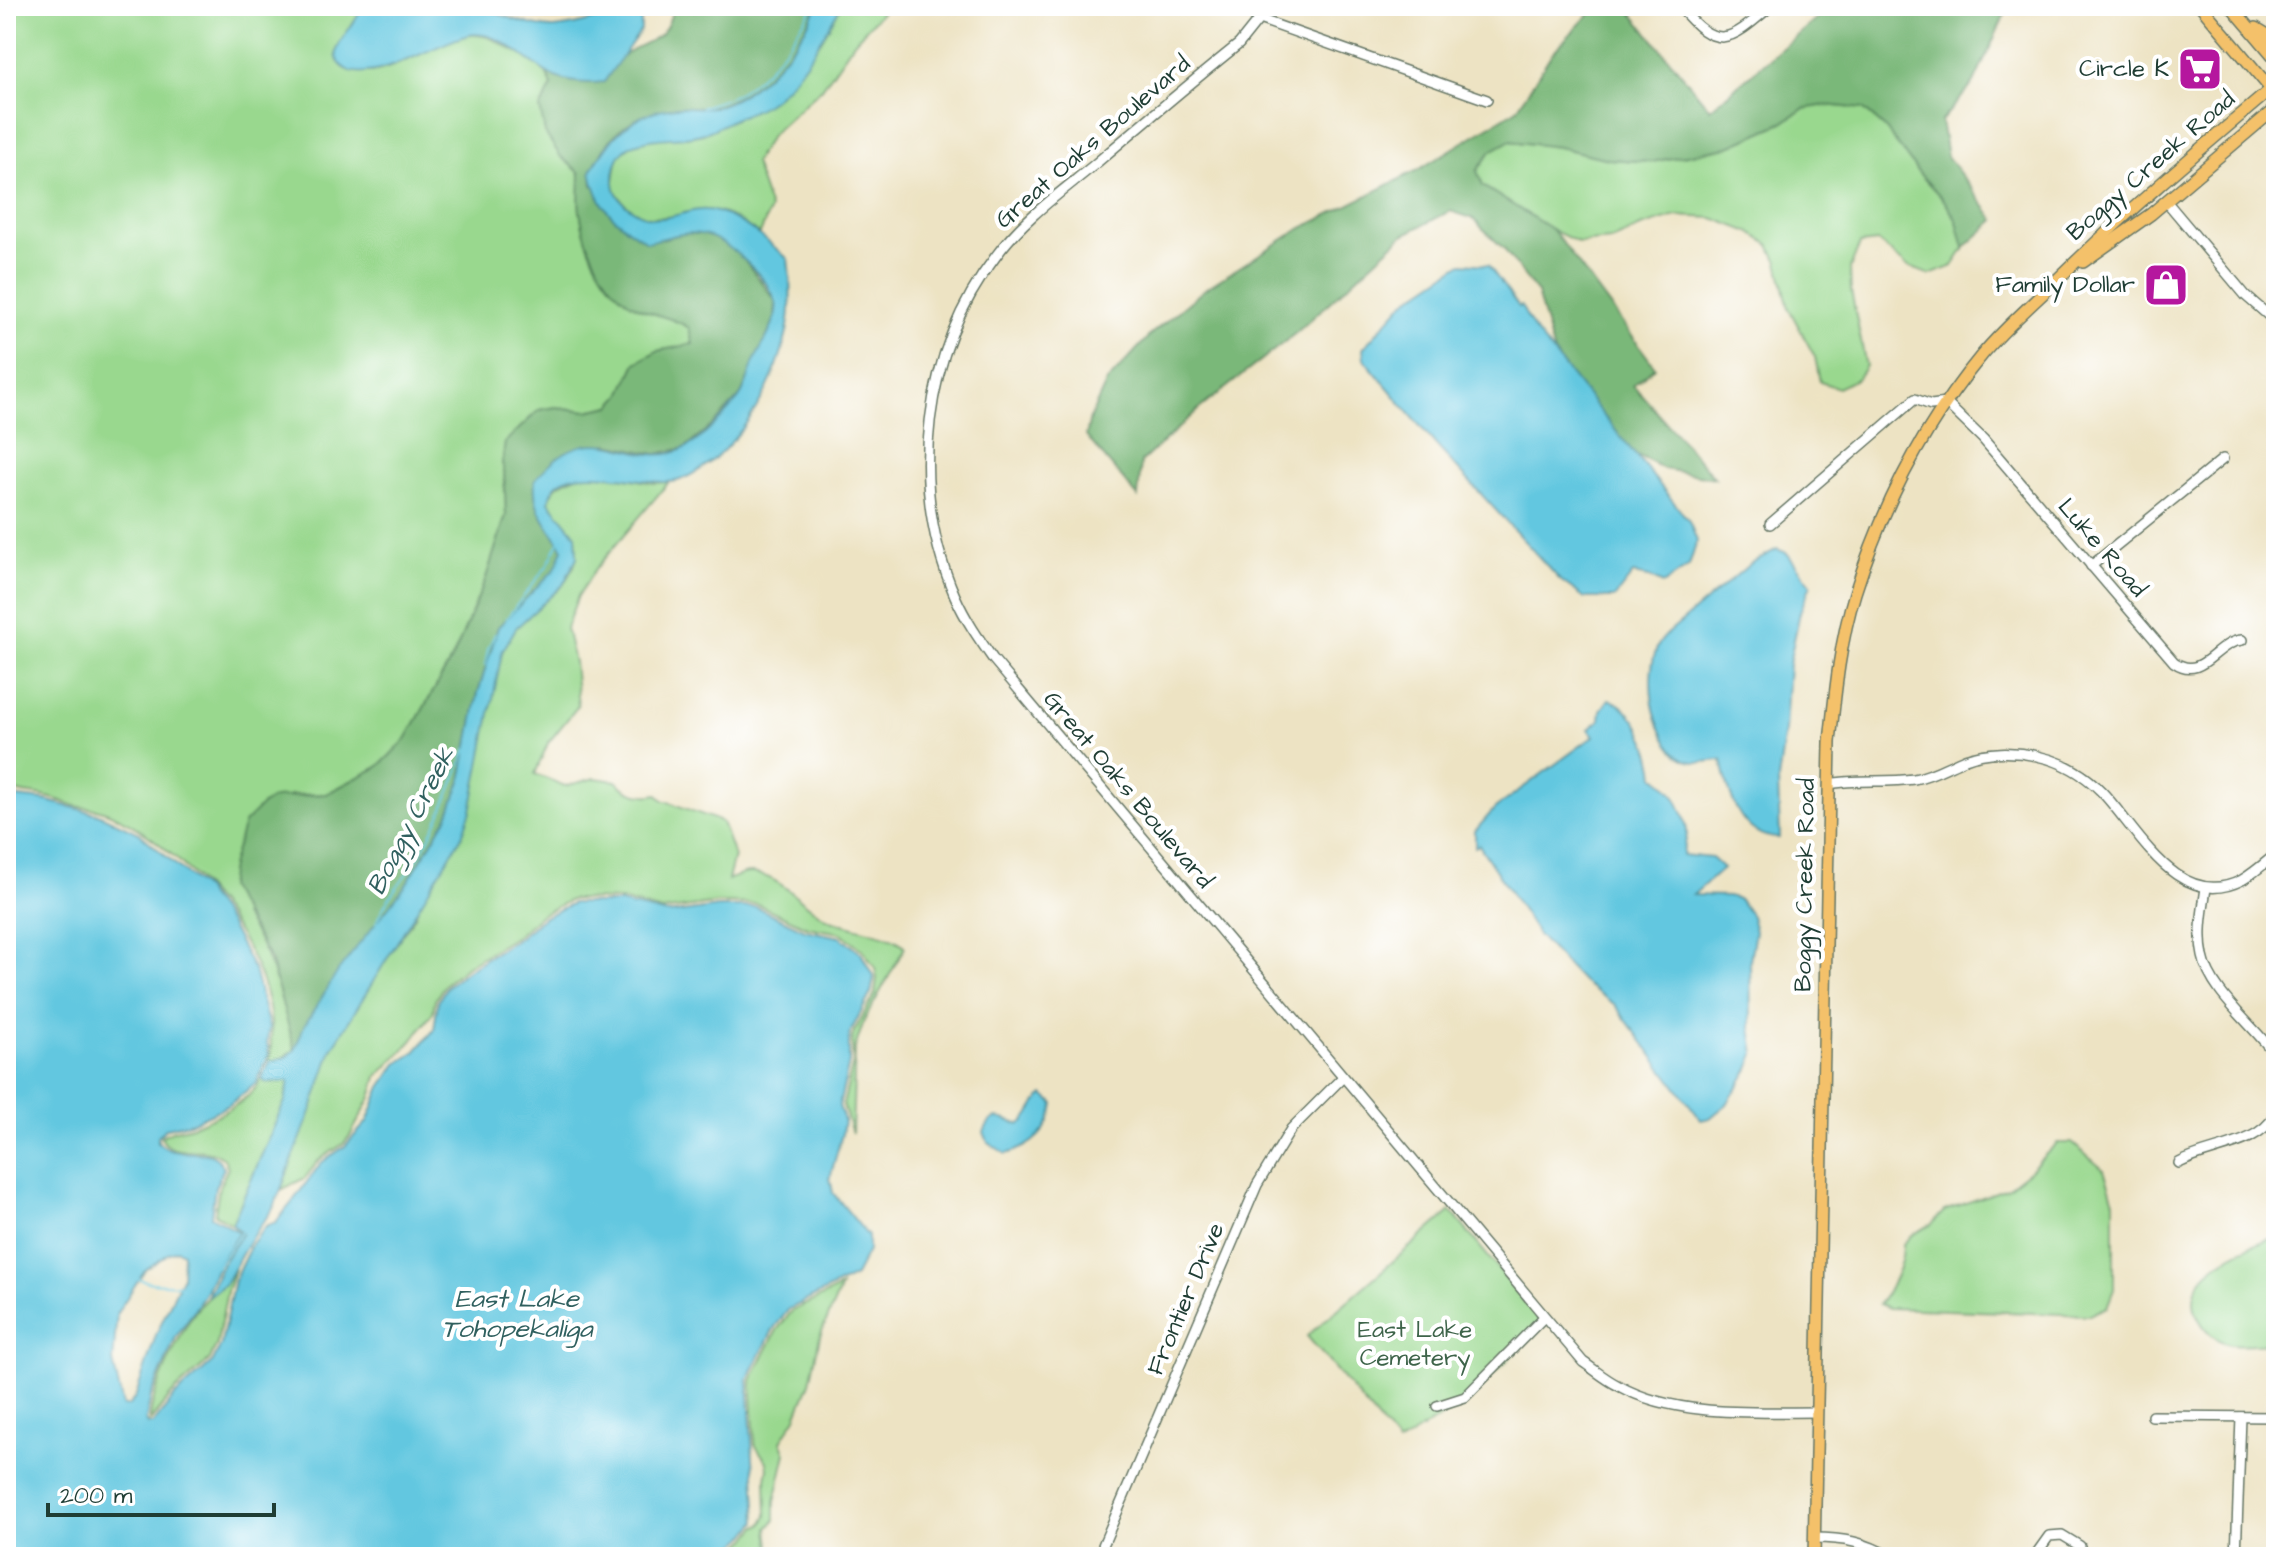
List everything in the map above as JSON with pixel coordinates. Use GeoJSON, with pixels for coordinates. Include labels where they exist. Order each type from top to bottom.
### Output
{"type":"FeatureCollection","features":[{"type":"Feature","properties":{"kind":"main road"},"geometry":{"type":"LineString","coordinates":[[2201,6],[2274,90]]}},
{"type":"Feature","properties":{"kind":"main road"},"geometry":{"type":"LineString","coordinates":[[2233,8],[2258,30],[2276,40]]}},
{"type":"Feature","properties":{"kind":"main road"},"geometry":{"type":"LineString","coordinates":[[2233,8],[2276,59]]}},
{"type":"Feature","properties":{"kind":"main road","name":"Boggy Creek Road"},"geometry":{"type":"LineString","coordinates":[[1814,1557],[1829,784],[1834,697],[1854,597],[1886,510],[1913,456],[1946,403],[1984,353],[2143,198],[2274,90]]}},
{"type":"Feature","properties":{"kind":"main road","name":"Boggy Creek Road"},"geometry":{"type":"LineString","coordinates":[[2057,281],[2166,201],[2276,108]]}},
{"type":"Feature","properties":{"kind":"main road"},"geometry":{"type":"LineString","coordinates":[[2166,201],[2164,190],[2170,175]]}},
{"type":"Feature","properties":{"kind":"main road"},"geometry":{"type":"LineString","coordinates":[[2143,198],[2155,197],[2166,201]]}},
{"type":"Feature","properties":{"kind":"street"},"geometry":{"type":"LineString","coordinates":[[1241,6],[1259,19],[1487,100]]}},
{"type":"Feature","properties":{"kind":"street"},"geometry":{"type":"LineString","coordinates":[[1679,6],[1699,29],[1721,37],[1737,34],[1771,6]]}},
{"type":"Feature","properties":{"kind":"street","name":"Great Oaks Boulevard"},"geometry":{"type":"LineString","coordinates":[[1259,19],[1239,44],[1031,217],[997,254],[968,299],[943,357],[929,424],[928,494],[933,526],[956,597],[971,627],[993,659],[1583,1362],[1620,1387],[1667,1404],[1697,1409],[1816,1412]]}},
{"type":"Feature","properties":{"kind":"street"},"geometry":{"type":"LineString","coordinates":[[2166,201],[2246,296],[2276,322]]}},
{"type":"Feature","properties":{"kind":"street"},"geometry":{"type":"LineString","coordinates":[[1770,524],[1915,399],[1931,405],[1946,403]]}},
{"type":"Feature","properties":{"kind":"street","name":"Luke Road"},"geometry":{"type":"LineString","coordinates":[[1946,403],[1983,439],[2174,662],[2181,667],[2202,664],[2230,641],[2242,640]]}},
{"type":"Feature","properties":{"kind":"street"},"geometry":{"type":"LineString","coordinates":[[2091,566],[2223,459]]}},
{"type":"Feature","properties":{"kind":"street"},"geometry":{"type":"LineString","coordinates":[[1829,784],[1917,778],[1991,753],[2038,756],[2086,778],[2101,791],[2159,861],[2191,884],[2206,888],[2241,881],[2276,854]]}},
{"type":"Feature","properties":{"kind":"street"},"geometry":{"type":"LineString","coordinates":[[2206,888],[2201,937],[2209,974],[2276,1056]]}},
{"type":"Feature","properties":{"kind":"street","name":"Frontier Drive"},"geometry":{"type":"LineString","coordinates":[[1098,1557],[1257,1185],[1291,1129],[1343,1077]]}},
{"type":"Feature","properties":{"kind":"street"},"geometry":{"type":"LineString","coordinates":[[2179,1163],[2198,1153],[2243,1141],[2260,1132],[2276,1114]]}},
{"type":"Feature","properties":{"kind":"street"},"geometry":{"type":"LineString","coordinates":[[1437,1406],[1465,1397],[1543,1318]]}},
{"type":"Feature","properties":{"kind":"street"},"geometry":{"type":"LineString","coordinates":[[2152,1416],[2276,1417]]}},
{"type":"Feature","properties":{"kind":"street"},"geometry":{"type":"LineString","coordinates":[[2236,1557],[2241,1417]]}},
{"type":"Feature","properties":{"kind":"street"},"geometry":{"type":"LineString","coordinates":[[2034,1557],[2049,1536],[2062,1535],[2080,1546],[2081,1557]]}},
{"type":"Feature","properties":{"kind":"street"},"geometry":{"type":"LineString","coordinates":[[1814,1538],[1844,1538],[1878,1549],[1890,1557]]}},
{"type":"Feature","properties":{"kind":"green space"},"geometry":{"type":"Polygon","coordinates":[[[6,6],[362,6],[339,62],[353,70],[369,72],[404,62],[457,38],[478,35],[494,40],[532,60],[549,79],[552,86],[540,109],[579,172],[584,231],[592,254],[610,284],[626,298],[689,328],[693,345],[657,351],[636,363],[621,395],[611,406],[587,411],[556,407],[539,410],[506,442],[502,464],[506,515],[485,581],[454,655],[405,741],[378,767],[326,794],[289,795],[243,916],[269,963],[295,1050],[271,1064],[269,1006],[258,971],[241,936],[190,872],[161,845],[130,824],[100,810],[6,786],[6,6]]]}},
{"type":"Feature","properties":{"kind":"green space"},"geometry":{"type":"Polygon","coordinates":[[[673,6],[817,6],[792,48],[755,85],[722,104],[674,108],[640,117],[613,137],[597,160],[593,174],[593,185],[663,239],[684,233],[703,234],[724,242],[742,257],[776,301],[775,319],[741,395],[713,425],[685,448],[656,454],[608,444],[535,480],[539,509],[563,549],[556,569],[498,627],[478,693],[461,781],[448,816],[295,1050],[270,959],[228,887],[244,823],[274,798],[326,794],[378,767],[405,741],[454,655],[485,581],[506,515],[502,464],[505,442],[539,410],[556,407],[587,411],[611,406],[621,395],[636,363],[657,351],[693,344],[689,328],[650,313],[625,299],[598,266],[583,225],[579,202],[580,173],[561,157],[545,133],[540,109],[552,86],[546,70],[554,76],[604,82],[623,56],[654,39],[666,28],[673,6]]]}},
{"type":"Feature","properties":{"kind":"green space"},"geometry":{"type":"Polygon","coordinates":[[[841,6],[887,6],[855,41],[823,87],[772,134],[754,163],[770,209],[760,234],[720,213],[658,218],[634,211],[623,202],[613,187],[618,155],[633,144],[657,137],[703,134],[769,102],[821,41],[841,6]]]}},
{"type":"Feature","properties":{"kind":"green space"},"geometry":{"type":"Polygon","coordinates":[[[1597,6],[1626,6],[1710,109],[1832,6],[2003,6],[2006,12],[1974,83],[1941,121],[1947,156],[1995,220],[1964,248],[1957,221],[1944,200],[1917,171],[1885,128],[1863,109],[1826,105],[1803,109],[1782,123],[1727,147],[1652,162],[1608,159],[1558,147],[1509,141],[1491,151],[1477,171],[1483,186],[1553,230],[1655,367],[1633,385],[1715,478],[1664,469],[1633,453],[1554,353],[1537,293],[1504,249],[1472,218],[1450,211],[1403,235],[1297,332],[1199,409],[1141,462],[1138,497],[1086,436],[1090,418],[1106,383],[1151,334],[1205,289],[1298,230],[1418,170],[1517,109],[1552,53],[1597,6]]]}},
{"type":"Feature","properties":{"kind":"green space"},"geometry":{"type":"Polygon","coordinates":[[[1826,105],[1863,109],[1885,128],[1917,171],[1944,200],[1957,221],[1965,248],[1953,266],[1930,275],[1907,266],[1878,242],[1860,244],[1850,268],[1851,291],[1866,366],[1857,379],[1838,388],[1820,382],[1815,357],[1789,309],[1778,262],[1770,245],[1749,232],[1713,218],[1676,216],[1612,240],[1579,243],[1546,227],[1483,186],[1477,171],[1491,151],[1509,141],[1558,147],[1608,159],[1652,162],[1727,147],[1782,123],[1803,109],[1826,105]]]}},
{"type":"Feature","properties":{"kind":"green space"},"geometry":{"type":"Polygon","coordinates":[[[580,475],[669,482],[597,567],[578,596],[566,628],[574,662],[578,706],[548,743],[535,774],[565,786],[595,778],[616,781],[635,793],[657,794],[663,800],[722,822],[734,856],[728,880],[752,873],[774,880],[821,915],[882,935],[905,947],[864,1021],[855,1048],[852,1133],[843,1105],[853,1063],[852,1041],[875,994],[877,978],[875,968],[863,950],[841,933],[807,927],[757,904],[718,903],[662,911],[621,900],[572,899],[542,914],[519,934],[467,966],[445,984],[435,1000],[433,1012],[411,1042],[377,1077],[371,1097],[350,1136],[319,1160],[305,1178],[281,1190],[332,1049],[375,975],[415,916],[487,725],[502,652],[515,628],[563,585],[574,566],[576,536],[549,502],[556,487],[580,475]]]}},
{"type":"Feature","properties":{"kind":"green space"},"geometry":{"type":"Polygon","coordinates":[[[261,1079],[267,1083],[289,1081],[285,1101],[232,1224],[215,1214],[219,1187],[228,1168],[224,1158],[206,1151],[172,1148],[161,1137],[231,1108],[250,1094],[261,1079]]]}},
{"type":"Feature","properties":{"kind":"green space"},"geometry":{"type":"Polygon","coordinates":[[[2057,1143],[2072,1143],[2104,1170],[2114,1201],[2114,1289],[2107,1307],[2089,1315],[1889,1308],[1879,1304],[1896,1276],[1903,1244],[1912,1235],[1932,1224],[1944,1211],[2007,1188],[2057,1143]]]}},
{"type":"Feature","properties":{"kind":"green space","name":"East Lake Cemetery"},"geometry":{"type":"Polygon","coordinates":[[[1451,1211],[1543,1324],[1468,1400],[1398,1444],[1307,1336],[1451,1211]]]}},
{"type":"Feature","properties":{"kind":"green space"},"geometry":{"type":"Polygon","coordinates":[[[2276,1237],[2276,1343],[2238,1345],[2217,1339],[2198,1317],[2194,1301],[2197,1287],[2205,1275],[2232,1255],[2276,1237]]]}},
{"type":"Feature","properties":{"kind":"green space"},"geometry":{"type":"Polygon","coordinates":[[[235,1268],[227,1291],[217,1344],[210,1360],[173,1393],[150,1421],[162,1376],[188,1323],[235,1268]]]}},
{"type":"Feature","properties":{"kind":"green space"},"geometry":{"type":"Polygon","coordinates":[[[841,1287],[820,1336],[810,1383],[796,1417],[781,1441],[786,1453],[775,1501],[775,1520],[768,1528],[771,1555],[727,1557],[746,1541],[757,1526],[762,1525],[767,1515],[768,1468],[755,1445],[751,1380],[777,1330],[792,1311],[841,1287]]]}},
{"type":"Feature","properties":{"kind":"water"},"geometry":{"type":"Polygon","coordinates":[[[362,6],[481,6],[516,20],[553,28],[586,22],[629,7],[641,12],[641,30],[604,82],[567,81],[555,77],[503,42],[480,34],[456,39],[389,67],[358,72],[346,69],[336,55],[338,46],[362,6]]]}},
{"type":"Feature","properties":{"kind":"water"},"geometry":{"type":"Polygon","coordinates":[[[817,6],[841,6],[809,59],[778,95],[760,108],[705,133],[632,145],[619,157],[614,176],[618,196],[639,213],[662,218],[693,211],[717,212],[746,226],[788,259],[789,323],[773,375],[750,418],[735,438],[700,470],[680,480],[666,482],[585,475],[567,478],[555,487],[549,502],[576,535],[577,557],[563,585],[516,628],[502,652],[471,811],[462,836],[332,1049],[274,1207],[248,1243],[225,1284],[207,1297],[242,1233],[232,1224],[285,1101],[289,1081],[267,1083],[261,1079],[269,1062],[286,1057],[295,1050],[303,1028],[338,971],[405,886],[448,816],[461,781],[478,693],[498,627],[555,569],[563,549],[539,509],[535,480],[557,458],[576,447],[595,444],[648,454],[666,454],[692,444],[714,425],[741,394],[772,326],[776,302],[772,292],[744,260],[721,243],[700,234],[680,234],[647,242],[626,228],[603,205],[591,171],[615,136],[636,120],[661,109],[713,107],[745,93],[788,52],[817,6]]]}},
{"type":"Feature","properties":{"kind":"water"},"geometry":{"type":"Polygon","coordinates":[[[1462,263],[1488,265],[1521,306],[1535,331],[1689,521],[1697,541],[1689,566],[1663,584],[1633,574],[1614,598],[1585,598],[1560,580],[1436,445],[1364,359],[1363,348],[1404,302],[1462,263]]]}},
{"type":"Feature","properties":{"kind":"water"},"geometry":{"type":"Polygon","coordinates":[[[1777,549],[1787,553],[1811,584],[1800,612],[1789,664],[1778,780],[1780,838],[1754,831],[1745,822],[1732,799],[1722,760],[1689,761],[1670,746],[1657,719],[1651,687],[1654,657],[1665,637],[1751,563],[1777,549]]]}},
{"type":"Feature","properties":{"kind":"water"},"geometry":{"type":"Polygon","coordinates":[[[1609,699],[1619,704],[1635,721],[1651,754],[1655,777],[1667,786],[1680,807],[1687,831],[1683,855],[1712,858],[1723,868],[1693,895],[1739,899],[1751,916],[1755,931],[1750,961],[1751,1028],[1755,1054],[1727,1104],[1710,1118],[1701,1120],[1614,1004],[1584,983],[1538,935],[1479,845],[1475,847],[1475,831],[1495,808],[1594,736],[1589,729],[1600,720],[1601,710],[1609,699]]]}},
{"type":"Feature","properties":{"kind":"water","name":"East Lake Tohopekaliga"},"geometry":{"type":"Polygon","coordinates":[[[6,791],[18,797],[44,800],[98,814],[139,833],[203,888],[229,923],[254,970],[269,1027],[269,1055],[256,1083],[229,1105],[193,1122],[167,1128],[158,1136],[158,1142],[166,1148],[203,1153],[218,1160],[224,1168],[215,1187],[211,1216],[239,1232],[203,1297],[176,1337],[151,1396],[146,1420],[148,1424],[153,1424],[175,1396],[213,1362],[221,1345],[234,1280],[251,1245],[266,1226],[276,1222],[321,1163],[345,1146],[367,1122],[381,1087],[397,1064],[414,1053],[434,1030],[438,1001],[447,986],[544,917],[573,903],[620,903],[668,914],[718,907],[756,907],[805,930],[840,937],[861,953],[874,978],[871,993],[851,1031],[849,1063],[839,1106],[844,1120],[842,1134],[830,1178],[833,1193],[868,1236],[868,1251],[855,1276],[789,1309],[774,1328],[748,1379],[757,1521],[744,1538],[721,1557],[6,1557],[6,791]],[[177,1250],[169,1253],[144,1271],[117,1313],[113,1362],[123,1406],[128,1406],[135,1398],[157,1332],[182,1278],[183,1253],[177,1250]]]}},
{"type":"Feature","properties":{"kind":"water"},"geometry":{"type":"Polygon","coordinates":[[[1044,1095],[1054,1104],[1052,1113],[1049,1122],[1032,1142],[1006,1154],[988,1142],[984,1132],[992,1120],[1000,1118],[1021,1124],[1044,1095]]]}},
{"type":"Feature","properties":{"kind":"waterway","name":"Boggy Creek"},"geometry":{"type":"LineString","coordinates":[[702,107],[721,101],[750,85],[790,42],[814,6]]}},
{"type":"Feature","properties":{"kind":"waterway","name":"Boggy Creek"},"geometry":{"type":"LineString","coordinates":[[506,619],[547,566],[559,542]]}},
{"type":"Feature","properties":{"kind":"waterway","name":"Boggy Creek"},"geometry":{"type":"LineString","coordinates":[[485,665],[495,634]]}},
{"type":"Feature","properties":{"kind":"waterway","name":"Boggy Creek"},"geometry":{"type":"LineString","coordinates":[[376,923],[427,841],[467,749]]}},
{"type":"Feature","properties":{"kind":"waterway","name":"Boggy Creek"},"geometry":{"type":"LineString","coordinates":[[216,1268],[242,1231]]}},
{"type":"Feature","properties":{"kind":"waterway","name":"Boggy Creek"},"geometry":{"type":"LineString","coordinates":[[136,1278],[152,1283],[180,1285]]}},
{"type":"Feature","properties":{"kind":"place","name":"Circle K"},"geometry":{"type":"Point","coordinates":[2200,69]}},
{"type":"Feature","properties":{"kind":"place","name":"Family Dollar"},"geometry":{"type":"Point","coordinates":[2166,285]}}]}
